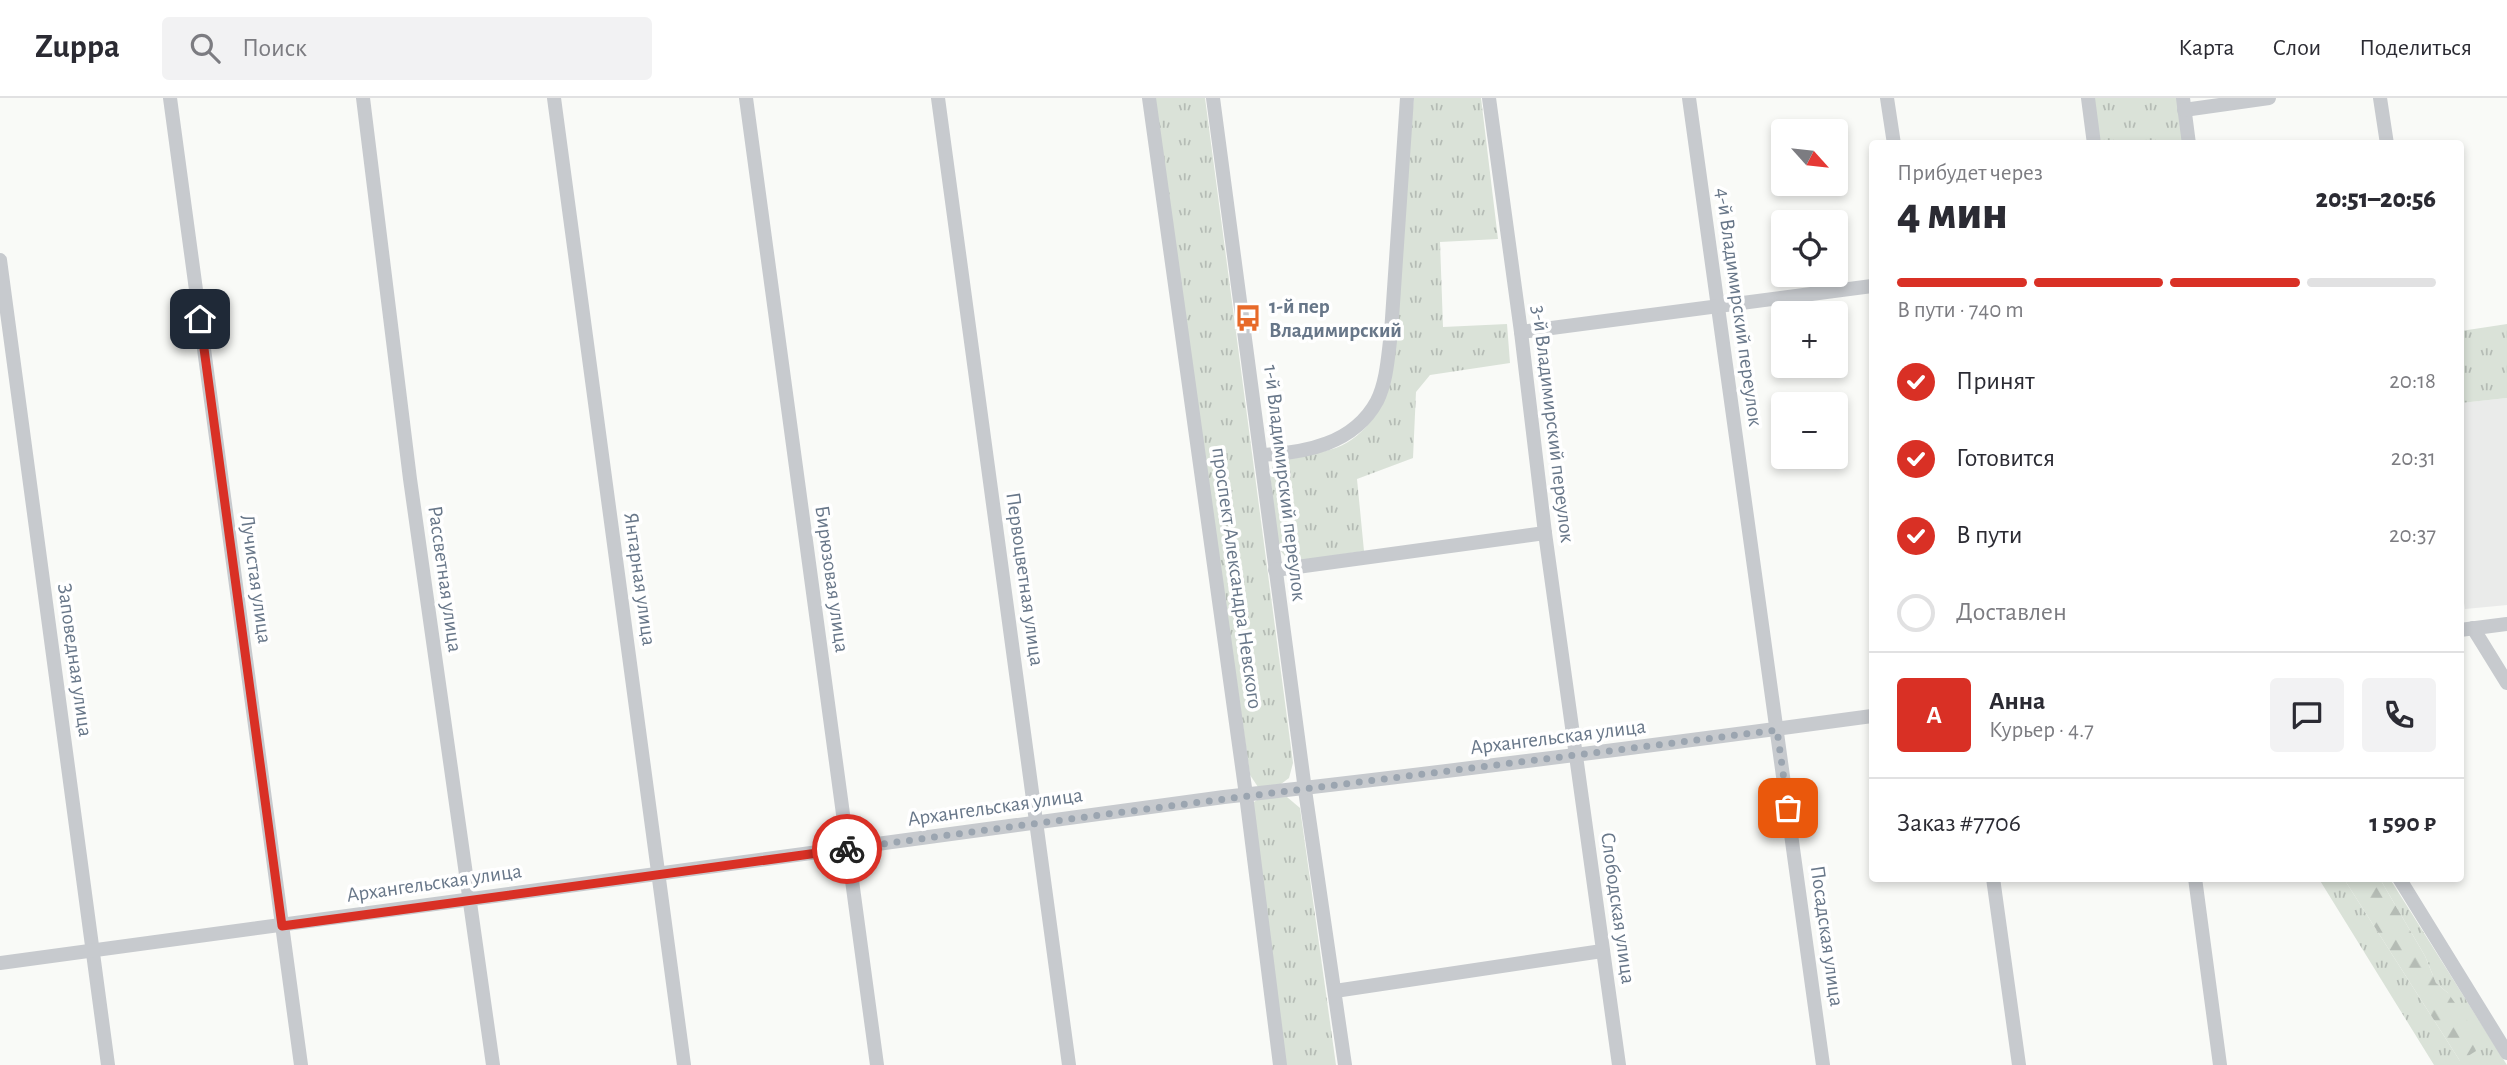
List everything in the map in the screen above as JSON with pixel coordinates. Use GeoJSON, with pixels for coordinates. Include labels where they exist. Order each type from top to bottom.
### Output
{"type":"FeatureCollection","features":[{"type":"Feature","properties":{"kind":"street","name":"Лучистая улица"},"geometry":{"type":"LineString","coordinates":[[170,98],[301,1065]]}},
{"type":"Feature","properties":{"kind":"street","name":"Рассветная улица"},"geometry":{"type":"LineString","coordinates":[[363,98],[410,480],[493,1065]]}},
{"type":"Feature","properties":{"kind":"street","name":"Янтарная улица"},"geometry":{"type":"LineString","coordinates":[[554,98],[684,1065]]}},
{"type":"Feature","properties":{"kind":"street","name":"Бирюзовая улица"},"geometry":{"type":"LineString","coordinates":[[746,98],[877,1065]]}},
{"type":"Feature","properties":{"kind":"street","name":"Первоцветная улица"},"geometry":{"type":"LineString","coordinates":[[938,98],[1069,1065]]}},
{"type":"Feature","properties":{"kind":"street","name":"проспект Александра Невского"},"geometry":{"type":"LineString","coordinates":[[1149,98],[1246,795],[1280,1065]]}},
{"type":"Feature","properties":{"kind":"street","name":"1-й Владимирский переулок"},"geometry":{"type":"LineString","coordinates":[[1213,98],[1305,790]]}},
{"type":"Feature","properties":{"kind":"street"},"geometry":{"type":"LineString","coordinates":[[1261,455],[1283,454],[1326,445],[1343,438],[1364,421],[1378,400],[1387,366],[1391,333],[1407,98]]}},
{"type":"Feature","properties":{"kind":"street","name":"3-й Владимирский переулок"},"geometry":{"type":"LineString","coordinates":[[1489,98],[1545,533],[1577,755]]}},
{"type":"Feature","properties":{"kind":"street","name":"4-й Владимирский переулок"},"geometry":{"type":"LineString","coordinates":[[1689,98],[1777,730]]}},
{"type":"Feature","properties":{"kind":"street"},"geometry":{"type":"LineString","coordinates":[[1888,98],[1893,140]]}},
{"type":"Feature","properties":{"kind":"street"},"geometry":{"type":"LineString","coordinates":[[2088,98],[2093,140]]}},
{"type":"Feature","properties":{"kind":"street"},"geometry":{"type":"LineString","coordinates":[[2188,140],[2183,104],[2269,98]]}},
{"type":"Feature","properties":{"kind":"street"},"geometry":{"type":"LineString","coordinates":[[2381,98],[2386,140]]}},
{"type":"Feature","properties":{"kind":"street","name":"Заповедная улица"},"geometry":{"type":"LineString","coordinates":[[0,260],[108,1065]]}},
{"type":"Feature","properties":{"kind":"street"},"geometry":{"type":"LineString","coordinates":[[1521,332],[1869,286]]}},
{"type":"Feature","properties":{"kind":"street"},"geometry":{"type":"LineString","coordinates":[[1275,570],[1545,533]]}},
{"type":"Feature","properties":{"kind":"street"},"geometry":{"type":"LineString","coordinates":[[2507,624],[2467,629],[2507,683]]}},
{"type":"Feature","properties":{"kind":"street","name":"Архангельская улица"},"geometry":{"type":"LineString","coordinates":[[0,963],[1037,822],[1869,716]]}},
{"type":"Feature","properties":{"kind":"street","name":"Посадская улица"},"geometry":{"type":"LineString","coordinates":[[1777,730],[1823,1065]]}},
{"type":"Feature","properties":{"kind":"street","name":"Слободская улица"},"geometry":{"type":"LineString","coordinates":[[1577,755],[1619,1065]]}},
{"type":"Feature","properties":{"kind":"street"},"geometry":{"type":"LineString","coordinates":[[1305,790],[1345,1065]]}},
{"type":"Feature","properties":{"kind":"street"},"geometry":{"type":"LineString","coordinates":[[1994,882],[2020,1065]]}},
{"type":"Feature","properties":{"kind":"street"},"geometry":{"type":"LineString","coordinates":[[2196,882],[2220,1065]]}},
{"type":"Feature","properties":{"kind":"street"},"geometry":{"type":"LineString","coordinates":[[2401,882],[2507,1054]]}},
{"type":"Feature","properties":{"kind":"street"},"geometry":{"type":"LineString","coordinates":[[1335,991],[1602,951]]}},
{"type":"Feature","properties":{"kind":"shaded area"},"geometry":{"type":"Polygon","coordinates":[[[2507,398],[2507,605],[2465,609],[2464,403],[2507,398]]]}},
{"type":"Feature","properties":{"kind":"green space"},"geometry":{"type":"Polygon","coordinates":[[[1153,98],[1205,98],[1293,763],[1289,778],[1281,784],[1258,787],[1250,775],[1153,98]]]}},
{"type":"Feature","properties":{"kind":"green space"},"geometry":{"type":"Polygon","coordinates":[[[1414,98],[1481,98],[1498,239],[1440,242],[1443,327],[1507,324],[1510,363],[1430,375],[1416,392],[1413,458],[1357,479],[1364,551],[1297,561],[1285,556],[1278,548],[1270,474],[1274,463],[1283,459],[1325,451],[1347,443],[1367,426],[1377,413],[1414,98]]]}},
{"type":"Feature","properties":{"kind":"green space"},"geometry":{"type":"Polygon","coordinates":[[[2094,98],[2179,98],[2185,140],[2100,140],[2094,98]]]}},
{"type":"Feature","properties":{"kind":"green space"},"geometry":{"type":"Polygon","coordinates":[[[2507,324],[2507,398],[2464,403],[2464,331],[2507,324]]]}},
{"type":"Feature","properties":{"kind":"green space"},"geometry":{"type":"Polygon","coordinates":[[[1287,797],[1300,808],[1336,1065],[1285,1065],[1252,809],[1254,802],[1260,798],[1287,797]]]}},
{"type":"Feature","properties":{"kind":"green space"},"geometry":{"type":"Polygon","coordinates":[[[2321,882],[2346,882],[2460,1061],[2448,993],[2436,983],[2425,956],[2382,882],[2392,882],[2507,1065],[2434,1065],[2321,882]]]}},
{"type":"Feature","properties":{"kind":"green space"},"geometry":{"type":"Polygon","coordinates":[[[2346,882],[2382,882],[2425,956],[2436,983],[2448,993],[2471,1026],[2476,1051],[2460,1061],[2346,882]]]}},
{"type":"Feature","properties":{"kind":"way so far"},"geometry":{"type":"LineString","coordinates":[[847,849],[1224,797],[1305,790],[1777,730],[1788,808]]}},
{"type":"Feature","properties":{"kind":"place","name":"1-й пер Владимирский"},"geometry":{"type":"Point","coordinates":[1248,318]}},
{"type":"Feature","properties":{"kind":"route"},"geometry":{"type":"LineString","coordinates":[[200,319],[282,926],[847,849]]}}]}
